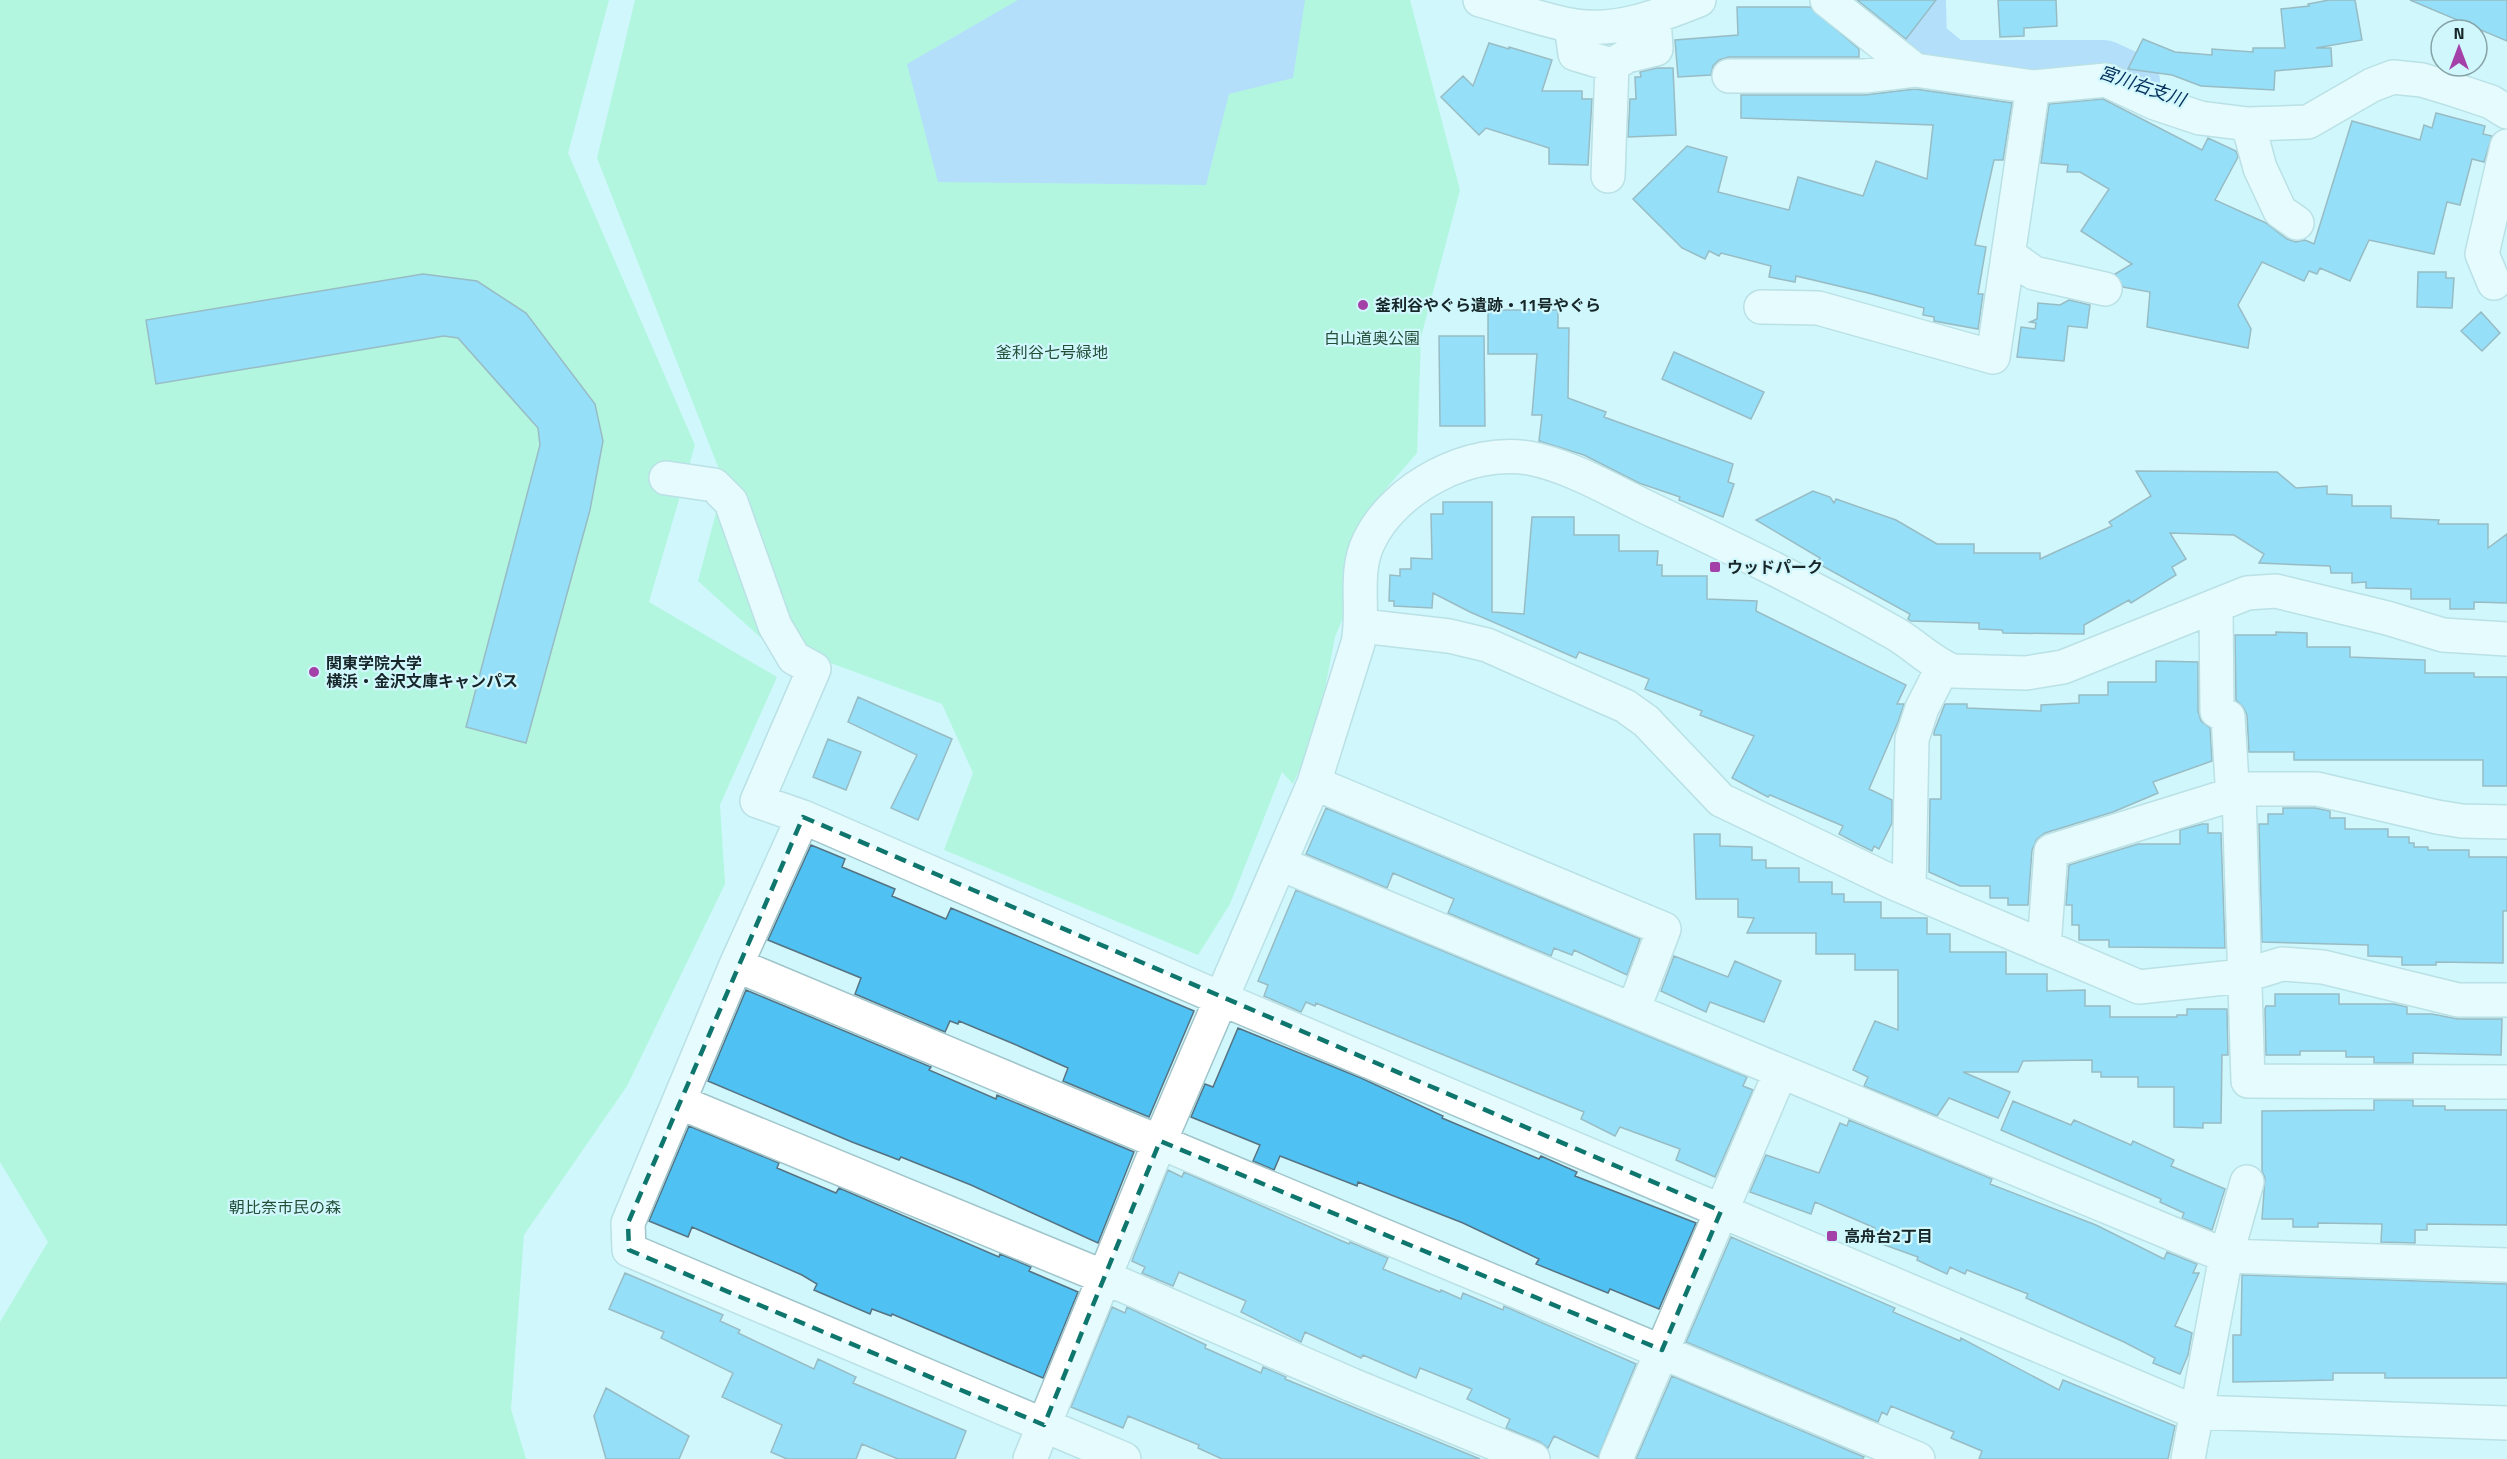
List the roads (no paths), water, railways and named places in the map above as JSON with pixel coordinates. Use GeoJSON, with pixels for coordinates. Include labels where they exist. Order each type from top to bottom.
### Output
{"type":"FeatureCollection","features":[{"type":"Feature","properties":{"kind":"street"},"geometry":{"type":"LineString","coordinates":[[1480,0],[1571,26],[1611,26],[1675,7]]}},
{"type":"Feature","properties":{"kind":"street"},"geometry":{"type":"LineString","coordinates":[[1827,0],[1915,70]]}},
{"type":"Feature","properties":{"kind":"street"},"geometry":{"type":"LineString","coordinates":[[1571,26],[1575,54],[1612,64],[1627,56],[1656,49],[1675,7]]}},
{"type":"Feature","properties":{"kind":"street"},"geometry":{"type":"LineString","coordinates":[[1608,176],[1612,64]]}},
{"type":"Feature","properties":{"kind":"street"},"geometry":{"type":"LineString","coordinates":[[1729,76],[1865,76],[1915,70],[2033,87],[2106,80],[2155,103],[2200,118],[2248,124],[2308,122],[2372,85],[2392,77],[2422,80],[2491,102],[2507,112]]}},
{"type":"Feature","properties":{"kind":"street"},"geometry":{"type":"LineString","coordinates":[[1761,307],[1818,308],[1993,357],[2033,87]]}},
{"type":"Feature","properties":{"kind":"street"},"geometry":{"type":"LineString","coordinates":[[2248,124],[2260,168],[2280,211],[2297,223]]}},
{"type":"Feature","properties":{"kind":"street"},"geometry":{"type":"LineString","coordinates":[[2494,283],[2482,254],[2507,146]]}},
{"type":"Feature","properties":{"kind":"street"},"geometry":{"type":"LineString","coordinates":[[2008,255],[2034,273],[2105,289]]}},
{"type":"Feature","properties":{"kind":"street"},"geometry":{"type":"LineString","coordinates":[[1030,1459],[1161,1141],[1314,783],[1362,626],[1360,576],[1368,542],[1383,519],[1426,481],[1493,457],[1529,458],[1576,474],[1771,566],[1898,635],[1943,667],[1953,671],[1995,674],[2026,673],[2063,667],[2247,593],[2276,591],[2387,618],[2443,635],[2507,639]]}},
{"type":"Feature","properties":{"kind":"street"},"geometry":{"type":"LineString","coordinates":[[666,478],[714,485],[730,502],[775,626],[794,658],[814,669],[757,801],[803,817],[1222,999],[2196,1412],[2507,1423]]}},
{"type":"Feature","properties":{"kind":"street"},"geometry":{"type":"LineString","coordinates":[[2216,606],[2217,711],[2228,717],[2232,783],[2239,794],[2248,1082],[2507,1082]]}},
{"type":"Feature","properties":{"kind":"street"},"geometry":{"type":"LineString","coordinates":[[1362,626],[1449,636],[1487,645],[1625,706],[1646,721],[1721,800],[1909,888],[2139,987],[2243,976],[2282,964],[2323,967],[2458,1000],[2507,1000]]}},
{"type":"Feature","properties":{"kind":"street"},"geometry":{"type":"LineString","coordinates":[[1909,888],[1909,774],[1912,739],[1923,708],[1943,667]]}},
{"type":"Feature","properties":{"kind":"street"},"geometry":{"type":"LineString","coordinates":[[1314,783],[1664,929],[1634,1008]]}},
{"type":"Feature","properties":{"kind":"street"},"geometry":{"type":"LineString","coordinates":[[2044,947],[2051,851],[2250,789],[2317,789],[2437,817],[2462,821],[2507,822]]}},
{"type":"Feature","properties":{"kind":"street"},"geometry":{"type":"LineString","coordinates":[[803,817],[736,965],[628,1223],[629,1250],[1124,1459]]}},
{"type":"Feature","properties":{"kind":"street"},"geometry":{"type":"LineString","coordinates":[[1281,864],[1634,1008],[1780,1073],[2226,1256],[2507,1265]]}},
{"type":"Feature","properties":{"kind":"street"},"geometry":{"type":"LineString","coordinates":[[736,965],[1662,1350],[1918,1459]]}},
{"type":"Feature","properties":{"kind":"street"},"geometry":{"type":"LineString","coordinates":[[1616,1459],[1780,1073]]}},
{"type":"Feature","properties":{"kind":"street"},"geometry":{"type":"LineString","coordinates":[[679,1102],[1104,1277],[1352,1385],[1533,1459]]}},
{"type":"Feature","properties":{"kind":"street"},"geometry":{"type":"LineString","coordinates":[[2188,1459],[2226,1256],[2247,1182]]}},
{"type":"Feature","properties":{"kind":"water"},"geometry":{"type":"Polygon","coordinates":[[[1018,0],[1305,0],[1293,78],[1229,94],[1206,185],[938,182],[907,64],[1018,0]]]}},
{"type":"Feature","properties":{"kind":"waterway","name":"宮川右支川"},"geometry":{"type":"LineString","coordinates":[[1918,0],[1919,42],[1951,68],[2104,68],[2132,81]]}},
{"type":"Feature","properties":{"kind":"place","name":"釜利谷やぐら遺跡・11号やぐら"},"geometry":{"type":"Point","coordinates":[1363,305]}},
{"type":"Feature","properties":{"kind":"place","name":"ウッドパーク"},"geometry":{"type":"Point","coordinates":[1715,567]}},
{"type":"Feature","properties":{"kind":"place","name":"関東学院大学 横浜・金沢文庫キャンパス"},"geometry":{"type":"Point","coordinates":[314,672]}},
{"type":"Feature","properties":{"kind":"place","name":"高舟台2丁目"},"geometry":{"type":"Point","coordinates":[1832,1236]}},
{"type":"Feature","properties":{"kind":"park label","name":"白山道奥公園"},"geometry":{"type":"Point","coordinates":[1372,338]}},
{"type":"Feature","properties":{"kind":"park label","name":"釜利谷七号緑地"},"geometry":{"type":"Point","coordinates":[1052,352]}},
{"type":"Feature","properties":{"kind":"park label","name":"朝比奈市民の森"},"geometry":{"type":"Point","coordinates":[285,1207]}}]}
